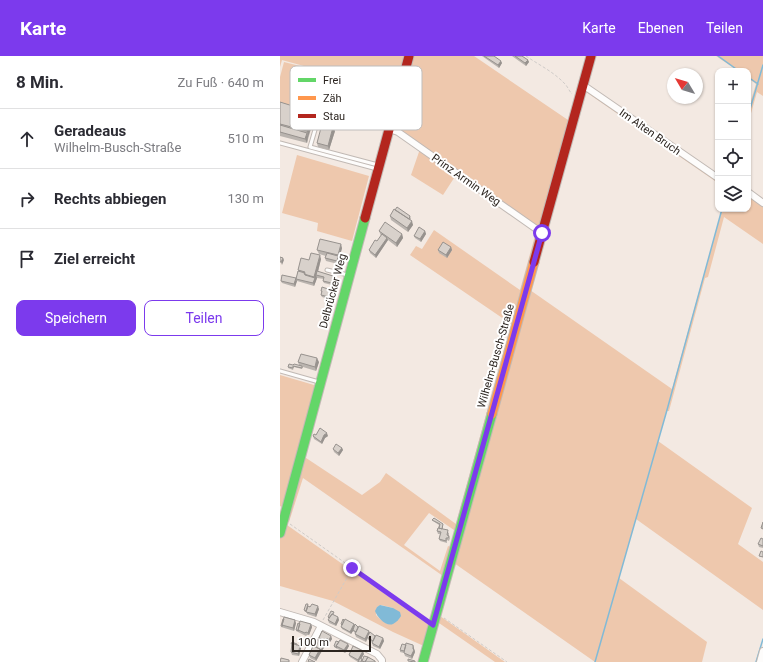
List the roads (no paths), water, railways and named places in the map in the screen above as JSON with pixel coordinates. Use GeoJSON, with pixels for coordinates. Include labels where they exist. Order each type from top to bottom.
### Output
{"type":"FeatureCollection","features":[{"type":"Feature","properties":{"kind":"street","name":"Delbrücker Weg"},"geometry":{"type":"LineString","coordinates":[[406,66],[409,56]]}},
{"type":"Feature","properties":{"kind":"street","name":"Wilhelm-Busch-Straße"},"geometry":{"type":"LineString","coordinates":[[423,662],[591,56]]}},
{"type":"Feature","properties":{"kind":"street","name":"Im Alten Bruch"},"geometry":{"type":"LineString","coordinates":[[583,85],[715,176]]}},
{"type":"Feature","properties":{"kind":"street","name":"Delbrücker Weg"},"geometry":{"type":"LineString","coordinates":[[280,532],[389,130]]}},
{"type":"Feature","properties":{"kind":"street","name":"Prinz Armin Weg"},"geometry":{"type":"LineString","coordinates":[[389,130],[398,132],[542,233]]}},
{"type":"Feature","properties":{"kind":"street"},"geometry":{"type":"LineString","coordinates":[[751,194],[763,203]]}},
{"type":"Feature","properties":{"kind":"street"},"geometry":{"type":"LineString","coordinates":[[280,612],[314,622],[377,654],[382,662]]}},
{"type":"Feature","properties":{"kind":"street"},"geometry":{"type":"LineString","coordinates":[[302,662],[320,626]]}},
{"type":"Feature","properties":{"kind":"street"},"geometry":{"type":"LineString","coordinates":[[760,662],[763,651]]}},
{"type":"Feature","properties":{"kind":"lane"},"geometry":{"type":"LineString","coordinates":[[315,130],[310,147],[379,168]]}},
{"type":"Feature","properties":{"kind":"lane"},"geometry":{"type":"LineString","coordinates":[[280,143],[379,168]]}},
{"type":"Feature","properties":{"kind":"lane"},"geometry":{"type":"LineString","coordinates":[[326,270],[349,275]]}},
{"type":"Feature","properties":{"kind":"lane"},"geometry":{"type":"LineString","coordinates":[[280,371],[321,382]]}},
{"type":"Feature","properties":{"kind":"water"},"geometry":{"type":"Polygon","coordinates":[[[380,605],[393,608],[400,612],[401,616],[393,624],[390,625],[385,623],[380,619],[375,611],[380,605]]]}},
{"type":"Feature","properties":{"kind":"waterway"},"geometry":{"type":"LineString","coordinates":[[718,56],[735,68]]}},
{"type":"Feature","properties":{"kind":"waterway"},"geometry":{"type":"LineString","coordinates":[[751,106],[763,65]]}},
{"type":"Feature","properties":{"kind":"waterway"},"geometry":{"type":"LineString","coordinates":[[751,79],[758,84]]}},
{"type":"Feature","properties":{"kind":"waterway"},"geometry":{"type":"LineString","coordinates":[[595,662],[667,410],[721,212]]}},
{"type":"Feature","properties":{"kind":"waterway"},"geometry":{"type":"LineString","coordinates":[[756,662],[763,639]]}}]}
